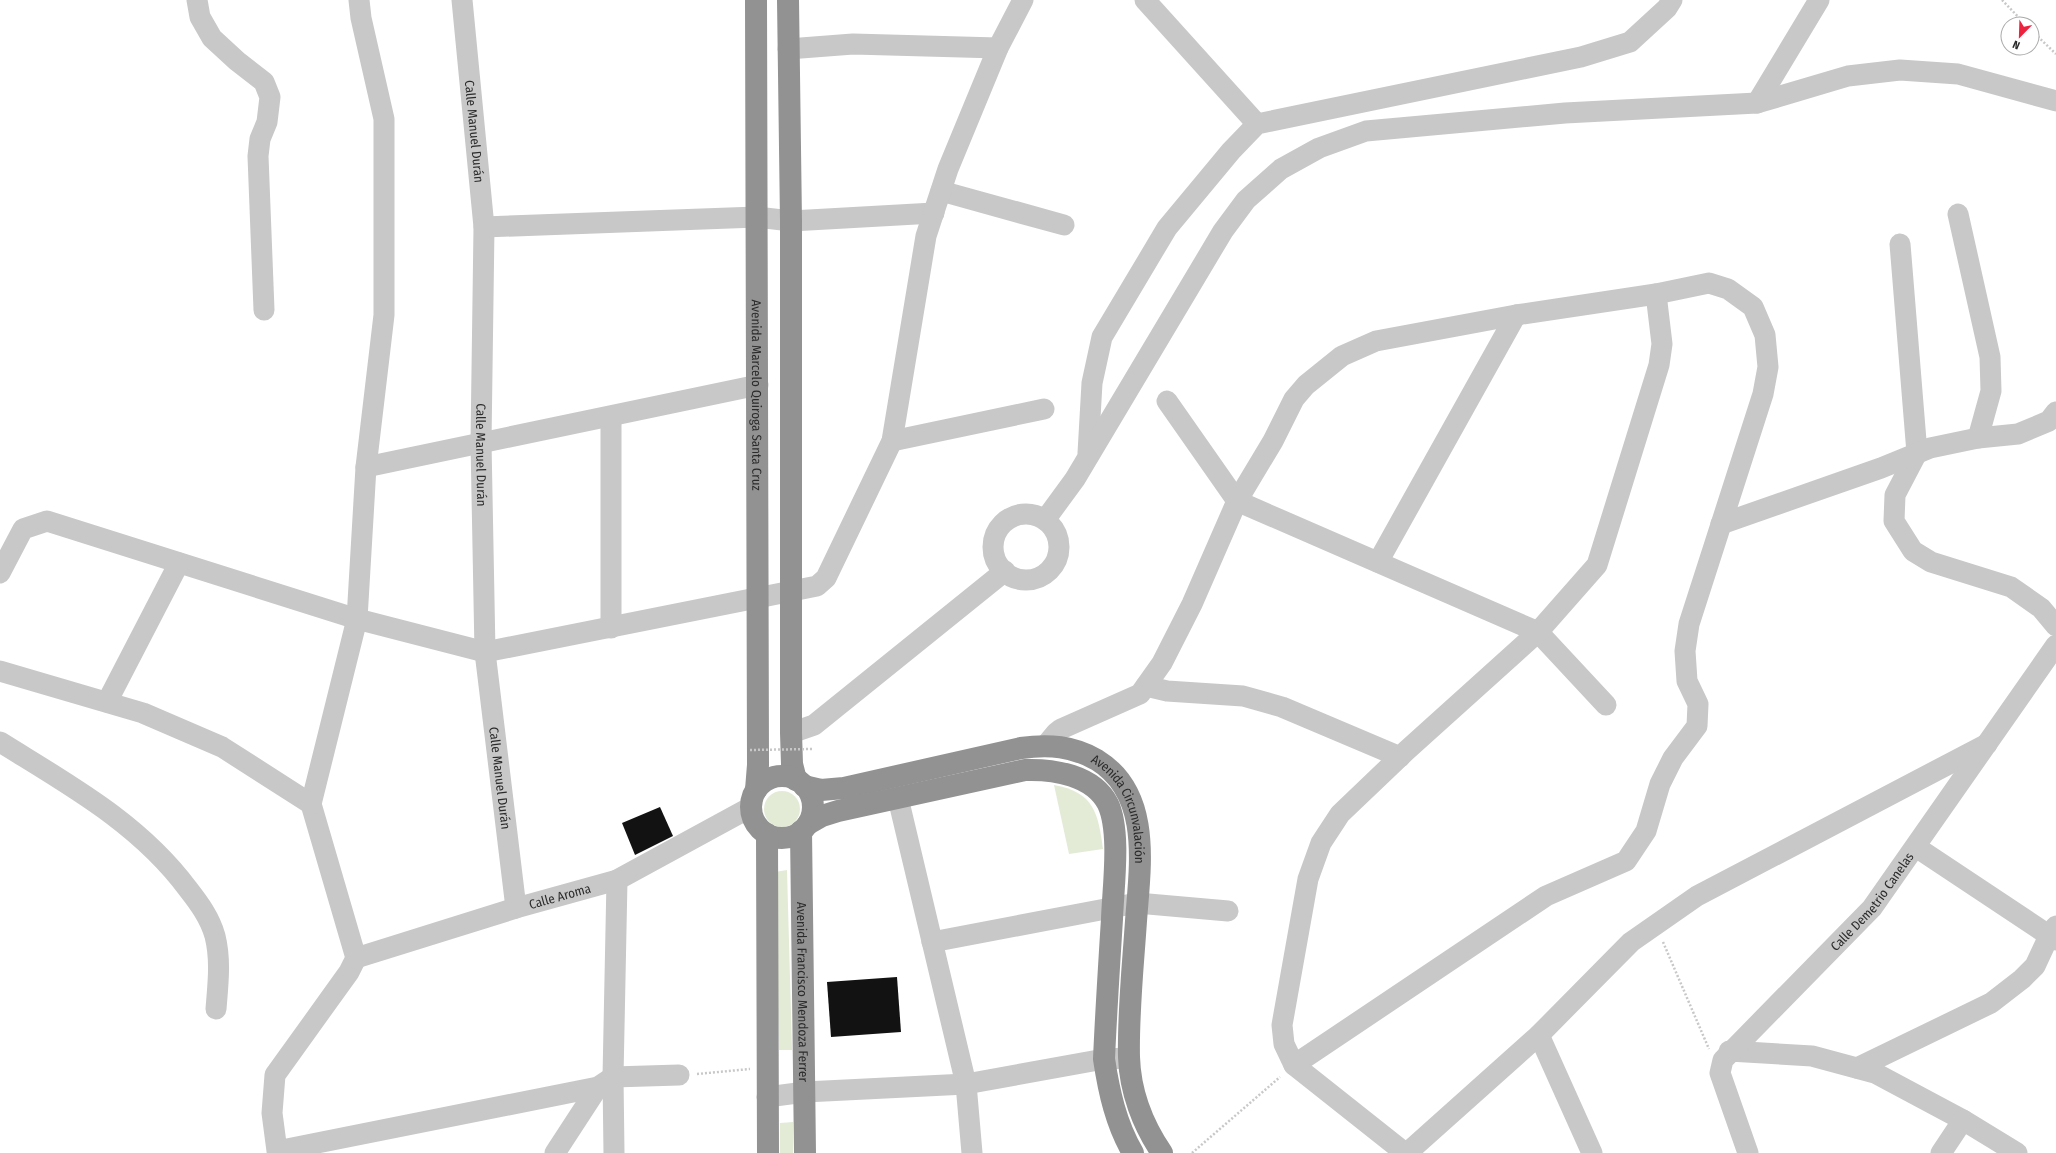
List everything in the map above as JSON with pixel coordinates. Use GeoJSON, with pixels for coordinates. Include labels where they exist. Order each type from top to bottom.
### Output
{"type":"FeatureCollection","features":[{"type":"Feature","properties":{"kind":"highway","name":"Avenida Marcelo Quiroga Santa Cruz"},"geometry":{"type":"LineString","coordinates":[[754,798],[758,765],[756,0]]}},
{"type":"Feature","properties":{"kind":"highway"},"geometry":{"type":"LineString","coordinates":[[788,0],[791,221],[791,733],[792,764],[800,783]]}},
{"type":"Feature","properties":{"kind":"highway","name":"Avenida Circunvalación"},"geometry":{"type":"LineString","coordinates":[[800,783],[821,790],[844,788],[1021,748],[1046,745],[1076,750],[1109,767],[1125,789],[1133,805],[1139,830],[1140,857],[1129,1058],[1140,1109],[1152,1137],[1162,1153]]}},
{"type":"Feature","properties":{"kind":"highway"},"geometry":{"type":"LineString","coordinates":[[1021,748],[1025,770]]}},
{"type":"Feature","properties":{"kind":"highway","name":"Avenida Circunvalación"},"geometry":{"type":"LineString","coordinates":[[805,828],[822,816],[838,811],[1025,770],[1044,770],[1076,777],[1092,786],[1108,804],[1114,831],[1115,856],[1104,1059],[1108,1089],[1116,1117],[1133,1153]]}},
{"type":"Feature","properties":{"kind":"highway"},"geometry":{"type":"LineString","coordinates":[[788,776],[800,783],[810,794],[813,804],[812,814],[805,828],[785,838],[767,834],[755,823],[754,798],[770,778],[788,776]]}},
{"type":"Feature","properties":{"kind":"highway","name":"Avenida Francisco Mendoza Ferrer"},"geometry":{"type":"LineString","coordinates":[[805,828],[805,1153]]}},
{"type":"Feature","properties":{"kind":"highway"},"geometry":{"type":"LineString","coordinates":[[767,834],[766,1067],[768,1153]]}},
{"type":"Feature","properties":{"kind":"street"},"geometry":{"type":"LineString","coordinates":[[197,0],[200,17],[212,38],[237,62],[264,82],[270,97],[268,122],[260,138],[258,156],[264,310]]}},
{"type":"Feature","properties":{"kind":"street"},"geometry":{"type":"LineString","coordinates":[[359,0],[361,18],[384,119],[384,315],[366,467],[357,619],[311,804],[356,958],[349,972],[274,1075],[272,1113],[277,1151],[605,1082],[679,1075]]}},
{"type":"Feature","properties":{"kind":"street","name":"Calle Manuel Durán"},"geometry":{"type":"LineString","coordinates":[[462,0],[484,227],[481,442],[485,652],[516,908]]}},
{"type":"Feature","properties":{"kind":"street"},"geometry":{"type":"LineString","coordinates":[[0,573],[23,529],[47,521],[357,619],[485,652],[791,593],[817,586],[826,578],[892,441],[926,236],[941,191],[998,48],[1023,0]]}},
{"type":"Feature","properties":{"kind":"street"},"geometry":{"type":"LineString","coordinates":[[1145,0],[1257,124]]}},
{"type":"Feature","properties":{"kind":"street"},"geometry":{"type":"LineString","coordinates":[[1088,458],[1092,383],[1102,337],[1168,228],[1231,151],[1257,124],[1581,57],[1630,42],[1667,8],[1672,0]]}},
{"type":"Feature","properties":{"kind":"street"},"geometry":{"type":"LineString","coordinates":[[1757,103],[1819,0]]}},
{"type":"Feature","properties":{"kind":"street"},"geometry":{"type":"LineString","coordinates":[[788,49],[853,44],[998,48]]}},
{"type":"Feature","properties":{"kind":"street"},"geometry":{"type":"LineString","coordinates":[[1045,520],[1075,479],[1088,458],[1223,231],[1246,200],[1281,170],[1319,148],[1366,131],[1565,113],[1757,103],[1848,76],[1900,70],[1958,74],[2056,101]]}},
{"type":"Feature","properties":{"kind":"street"},"geometry":{"type":"LineString","coordinates":[[941,191],[1064,226]]}},
{"type":"Feature","properties":{"kind":"street"},"geometry":{"type":"LineString","coordinates":[[484,227],[757,217],[791,221],[934,213]]}},
{"type":"Feature","properties":{"kind":"street"},"geometry":{"type":"LineString","coordinates":[[1958,214],[1990,357],[1991,391],[1978,438]]}},
{"type":"Feature","properties":{"kind":"street"},"geometry":{"type":"LineString","coordinates":[[1900,244],[1918,453],[1895,495],[1894,521],[1913,551],[1931,562],[2011,587],[2041,608],[2056,626]]}},
{"type":"Feature","properties":{"kind":"street"},"geometry":{"type":"LineString","coordinates":[[1046,745],[1061,729],[1140,694],[1162,663],[1192,604],[1237,501],[1273,441],[1294,399],[1306,385],[1342,356],[1376,341],[1516,315],[1656,294],[1709,283],[1728,289],[1753,306],[1766,335],[1768,367],[1763,394],[1689,624],[1685,651],[1687,681],[1698,704],[1697,726],[1673,758],[1660,784],[1646,831],[1626,861],[1546,896],[1294,1065]]}},
{"type":"Feature","properties":{"kind":"street"},"geometry":{"type":"LineString","coordinates":[[1656,294],[1662,344],[1658,365],[1597,565],[1538,632],[1400,757],[1340,814],[1321,843],[1308,879],[1282,1025],[1284,1044],[1294,1065],[1406,1153],[1539,1035],[1631,942],[1697,896],[1987,744]]}},
{"type":"Feature","properties":{"kind":"street"},"geometry":{"type":"LineString","coordinates":[[1378,562],[1516,315]]}},
{"type":"Feature","properties":{"kind":"street"},"geometry":{"type":"LineString","coordinates":[[366,467],[481,442],[611,417],[758,384]]}},
{"type":"Feature","properties":{"kind":"street"},"geometry":{"type":"LineString","coordinates":[[1166,401],[1237,501],[1538,632],[1606,705]]}},
{"type":"Feature","properties":{"kind":"street"},"geometry":{"type":"LineString","coordinates":[[892,441],[1044,409]]}},
{"type":"Feature","properties":{"kind":"street"},"geometry":{"type":"LineString","coordinates":[[1721,524],[1930,448],[1978,438],[2018,434],[2049,421],[2056,412]]}},
{"type":"Feature","properties":{"kind":"street"},"geometry":{"type":"LineString","coordinates":[[611,417],[611,628]]}},
{"type":"Feature","properties":{"kind":"street"},"geometry":{"type":"LineString","coordinates":[[1024,514],[1035,515],[1045,520],[1053,527],[1059,542],[1057,558],[1052,567],[1045,574],[1035,578],[1024,579],[1014,577],[1005,571],[998,563],[994,552],[994,541],[1001,526],[1013,516],[1024,514]]}},
{"type":"Feature","properties":{"kind":"street"},"geometry":{"type":"LineString","coordinates":[[107,702],[179,563]]}},
{"type":"Feature","properties":{"kind":"street"},"geometry":{"type":"LineString","coordinates":[[791,733],[814,725],[1005,571]]}},
{"type":"Feature","properties":{"kind":"street","name":"Calle Demetrio Canelas"},"geometry":{"type":"LineString","coordinates":[[1720,1074],[1723,1060],[1729,1051],[1872,908],[2056,645]]}},
{"type":"Feature","properties":{"kind":"street"},"geometry":{"type":"LineString","coordinates":[[0,671],[143,713],[222,747],[311,804]]}},
{"type":"Feature","properties":{"kind":"street"},"geometry":{"type":"LineString","coordinates":[[1146,686],[1167,691],[1243,696],[1282,707],[1400,757]]}},
{"type":"Feature","properties":{"kind":"street"},"geometry":{"type":"LineString","coordinates":[[0,742],[68,784],[127,824],[174,869],[204,910],[214,934],[219,957],[216,1009]]}},
{"type":"Feature","properties":{"kind":"street","name":"Calle Aroma"},"geometry":{"type":"LineString","coordinates":[[356,958],[516,908],[617,880],[754,798]]}},
{"type":"Feature","properties":{"kind":"street"},"geometry":{"type":"LineString","coordinates":[[898,798],[966,1084],[972,1153]]}},
{"type":"Feature","properties":{"kind":"street"},"geometry":{"type":"LineString","coordinates":[[1857,1068],[1991,1003],[2022,979],[2035,966],[2054,934],[1916,847]]}},
{"type":"Feature","properties":{"kind":"street"},"geometry":{"type":"LineString","coordinates":[[614,1153],[605,1082],[617,880]]}},
{"type":"Feature","properties":{"kind":"street"},"geometry":{"type":"LineString","coordinates":[[932,942],[1137,904],[1228,910]]}},
{"type":"Feature","properties":{"kind":"street"},"geometry":{"type":"LineString","coordinates":[[1539,1035],[1592,1153]]}},
{"type":"Feature","properties":{"kind":"street"},"geometry":{"type":"LineString","coordinates":[[1729,1051],[1812,1056],[1875,1073],[1963,1120],[2017,1153]]}},
{"type":"Feature","properties":{"kind":"street"},"geometry":{"type":"LineString","coordinates":[[767,1098],[805,1092],[966,1084],[1104,1059],[1129,1058]]}},
{"type":"Feature","properties":{"kind":"street"},"geometry":{"type":"LineString","coordinates":[[1720,1074],[1748,1153]]}},
{"type":"Feature","properties":{"kind":"street"},"geometry":{"type":"LineString","coordinates":[[555,1153],[605,1082]]}},
{"type":"Feature","properties":{"kind":"street"},"geometry":{"type":"LineString","coordinates":[[1941,1153],[1963,1120]]}},
{"type":"Feature","properties":{"kind":"path"},"geometry":{"type":"LineString","coordinates":[[2002,0],[2017,16]]}},
{"type":"Feature","properties":{"kind":"path"},"geometry":{"type":"LineString","coordinates":[[2040,39],[2056,54]]}},
{"type":"Feature","properties":{"kind":"path"},"geometry":{"type":"LineString","coordinates":[[750,750],[812,748]]}},
{"type":"Feature","properties":{"kind":"path"},"geometry":{"type":"LineString","coordinates":[[1656,925],[1720,1074]]}},
{"type":"Feature","properties":{"kind":"path"},"geometry":{"type":"LineString","coordinates":[[1192,1153],[1294,1065]]}},
{"type":"Feature","properties":{"kind":"path"},"geometry":{"type":"LineString","coordinates":[[679,1075],[766,1067]]}},
{"type":"Feature","properties":{"kind":"green space"},"geometry":{"type":"Polygon","coordinates":[[[1054,785],[1067,788],[1078,793],[1092,806],[1099,825],[1103,849],[1069,854],[1054,785]]]}},
{"type":"Feature","properties":{"kind":"green space"},"geometry":{"type":"Polygon","coordinates":[[[782,791],[792,794],[797,799],[800,809],[797,819],[792,824],[782,827],[772,824],[767,819],[764,809],[767,799],[772,794],[782,791]]]}},
{"type":"Feature","properties":{"kind":"green space"},"geometry":{"type":"Polygon","coordinates":[[[787,870],[792,1050],[779,1050],[775,872],[787,870]]]}},
{"type":"Feature","properties":{"kind":"green space"},"geometry":{"type":"Polygon","coordinates":[[[793,1122],[793,1153],[780,1153],[780,1123],[793,1122]]]}},
{"type":"Feature","properties":{"kind":"building"},"geometry":{"type":"Polygon","coordinates":[[[660,807],[673,836],[635,855],[622,823],[660,807]]]}},
{"type":"Feature","properties":{"kind":"building"},"geometry":{"type":"Polygon","coordinates":[[[897,977],[901,1032],[831,1037],[827,982],[897,977]]]}}]}
